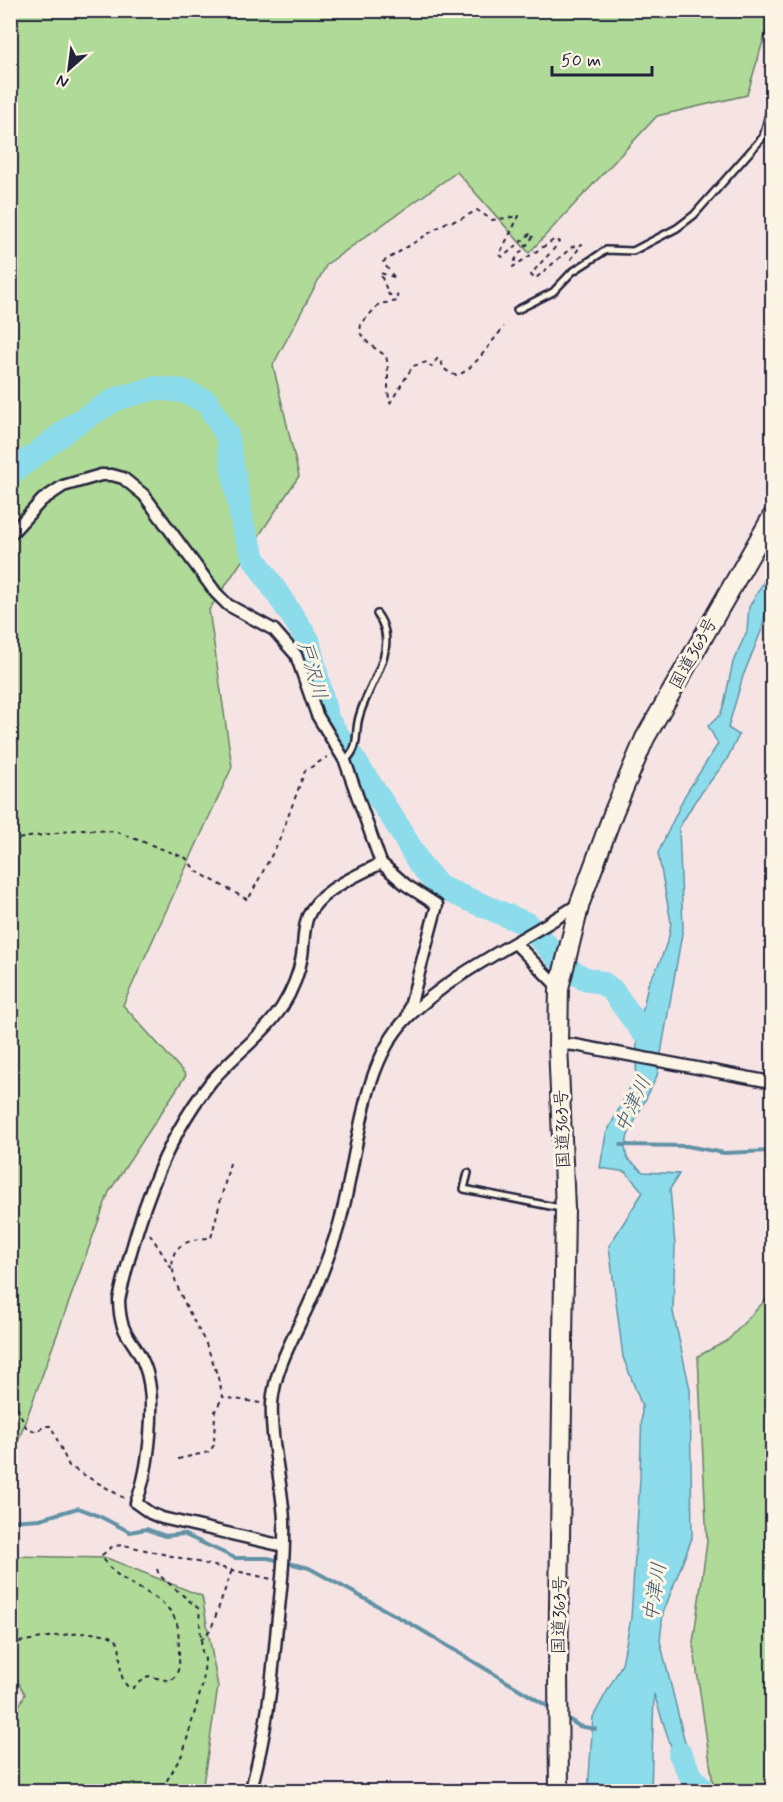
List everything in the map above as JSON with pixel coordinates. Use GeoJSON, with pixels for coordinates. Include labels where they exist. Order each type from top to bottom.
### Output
{"type":"FeatureCollection","features":[{"type":"Feature","properties":{"kind":"highway","name":"国道363号"},"geometry":{"type":"LineString","coordinates":[[559,1791],[558,1670],[566,1044],[559,988],[580,903],[614,811],[645,738],[772,516]]}},
{"type":"Feature","properties":{"kind":"street"},"geometry":{"type":"LineString","coordinates":[[10,535],[42,500],[63,486],[100,474],[112,475],[133,486],[144,495],[216,593],[241,612],[261,621],[286,642],[303,670],[317,715],[345,761],[381,863],[406,885],[437,905],[407,1018]]}},
{"type":"Feature","properties":{"kind":"street"},"geometry":{"type":"LineString","coordinates":[[283,1546],[162,1518],[136,1503],[149,1455],[149,1384],[144,1364],[125,1335],[120,1319],[120,1300],[141,1225],[161,1167],[184,1118],[228,1062],[261,1032],[281,1008],[295,983],[302,958],[309,915],[318,902],[333,890],[381,863]]}},
{"type":"Feature","properties":{"kind":"street"},"geometry":{"type":"LineString","coordinates":[[250,1791],[263,1748],[269,1711],[282,1581],[284,1520],[272,1405],[277,1373],[309,1303],[334,1240],[347,1198],[374,1068],[393,1035],[407,1018],[459,975],[516,944],[580,903]]}},
{"type":"Feature","properties":{"kind":"street"},"geometry":{"type":"LineString","coordinates":[[516,944],[559,988]]}},
{"type":"Feature","properties":{"kind":"street"},"geometry":{"type":"LineString","coordinates":[[566,1044],[766,1081],[772,1080]]}},
{"type":"Feature","properties":{"kind":"lane"},"geometry":{"type":"LineString","coordinates":[[517,310],[553,292],[580,266],[606,250],[633,251],[677,228],[694,215],[763,136],[772,103]]}},
{"type":"Feature","properties":{"kind":"lane"},"geometry":{"type":"LineString","coordinates":[[345,761],[354,752],[360,715],[384,658],[387,636],[385,625],[377,614]]}},
{"type":"Feature","properties":{"kind":"lane"},"geometry":{"type":"LineString","coordinates":[[468,1173],[464,1189],[517,1202],[565,1209]]}},
{"type":"Feature","properties":{"kind":"path"},"geometry":{"type":"LineString","coordinates":[[504,327],[468,371],[457,375],[450,373],[443,368],[441,360],[437,359],[432,367],[427,362],[413,366],[390,403],[386,388],[389,366],[386,356],[369,344],[360,333],[362,324],[379,304],[398,301],[397,296],[389,295],[380,273],[394,277],[383,262],[447,222],[459,220],[477,210],[492,220],[519,216],[499,255],[502,257],[531,233],[533,236],[528,246],[514,262],[513,267],[555,239],[559,242],[552,253],[540,261],[531,275],[535,279],[572,247],[582,244],[565,268],[580,266]]}},
{"type":"Feature","properties":{"kind":"path"},"geometry":{"type":"LineString","coordinates":[[10,840],[82,828],[117,832],[186,858],[196,871],[248,900],[279,842],[305,771],[324,757],[345,761]]}},
{"type":"Feature","properties":{"kind":"path"},"geometry":{"type":"LineString","coordinates":[[174,1272],[172,1257],[180,1246],[202,1238],[211,1238],[230,1163]]}},
{"type":"Feature","properties":{"kind":"path"},"geometry":{"type":"LineString","coordinates":[[141,1225],[154,1238],[174,1272],[206,1344],[223,1397],[215,1411],[214,1444],[209,1452],[178,1459]]}},
{"type":"Feature","properties":{"kind":"path"},"geometry":{"type":"LineString","coordinates":[[10,1391],[26,1427],[37,1432],[44,1426],[51,1426],[69,1466],[90,1480],[136,1503]]}},
{"type":"Feature","properties":{"kind":"path"},"geometry":{"type":"LineString","coordinates":[[223,1397],[272,1405]]}},
{"type":"Feature","properties":{"kind":"path"},"geometry":{"type":"LineString","coordinates":[[10,1643],[78,1633],[103,1634],[111,1636],[118,1643],[121,1676],[128,1686],[133,1688],[148,1676],[170,1681],[176,1676],[179,1668],[175,1619],[164,1606],[107,1566],[102,1555],[113,1546],[124,1545],[282,1581]]}},
{"type":"Feature","properties":{"kind":"path"},"geometry":{"type":"LineString","coordinates":[[157,1569],[159,1575],[199,1609],[204,1676],[183,1753],[159,1791]]}},
{"type":"Feature","properties":{"kind":"path"},"geometry":{"type":"LineString","coordinates":[[201,1640],[211,1629],[232,1570]]}},
{"type":"Feature","properties":{"kind":"green space"},"geometry":{"type":"Polygon","coordinates":[[[11,11],[772,11],[747,95],[657,116],[529,253],[457,172],[327,264],[273,365],[299,476],[209,610],[232,767],[123,1005],[186,1075],[109,1192],[11,1461],[11,11]]]}},
{"type":"Feature","properties":{"kind":"green space"},"geometry":{"type":"Polygon","coordinates":[[[772,1293],[772,1791],[714,1791],[693,1643],[707,1542],[698,1356],[727,1341],[772,1293]]]}},
{"type":"Feature","properties":{"kind":"green space"},"geometry":{"type":"Polygon","coordinates":[[[11,1556],[107,1558],[202,1596],[218,1687],[202,1791],[11,1791],[11,1723],[25,1694],[11,1670],[11,1556]]]}},
{"type":"Feature","properties":{"kind":"water"},"geometry":{"type":"Polygon","coordinates":[[[772,567],[772,594],[768,601],[762,629],[743,676],[728,728],[739,735],[726,761],[695,801],[679,828],[683,928],[657,1076],[628,1135],[625,1148],[627,1158],[643,1172],[679,1174],[670,1189],[675,1245],[673,1312],[690,1389],[692,1538],[663,1613],[660,1641],[697,1791],[680,1791],[682,1781],[654,1694],[651,1791],[588,1792],[593,1717],[622,1664],[631,1618],[642,1406],[623,1357],[609,1246],[643,1192],[626,1172],[600,1168],[606,1134],[636,1076],[637,1039],[648,984],[660,962],[669,936],[671,922],[658,853],[685,795],[718,744],[708,726],[720,715],[733,662],[747,631],[749,607],[772,567]]]}},
{"type":"Feature","properties":{"kind":"waterway","name":"戸沢川"},"geometry":{"type":"LineString","coordinates":[[10,474],[72,426],[116,399],[155,388],[183,391],[207,402],[227,435],[243,526],[254,558],[308,640],[327,719],[399,828],[419,863],[439,887],[527,924],[569,970],[584,978],[602,983],[612,990],[642,1031],[649,1036]]}},
{"type":"Feature","properties":{"kind":"waterway"},"geometry":{"type":"LineString","coordinates":[[621,1145],[687,1146],[724,1153],[772,1151]]}},
{"type":"Feature","properties":{"kind":"waterway"},"geometry":{"type":"LineString","coordinates":[[10,1521],[40,1519],[78,1508],[130,1532],[146,1529],[165,1536],[183,1534],[235,1558],[268,1558],[309,1568],[418,1628],[552,1709]]}},
{"type":"Feature","properties":{"kind":"waterway"},"geometry":{"type":"LineString","coordinates":[[564,1716],[579,1726],[595,1729]]}},
{"type":"Feature","properties":{"kind":"waterway","name":"中津川"},"geometry":{"type":"LineString","coordinates":[[680,1754],[692,1778],[700,1786],[700,1792]]}}]}
